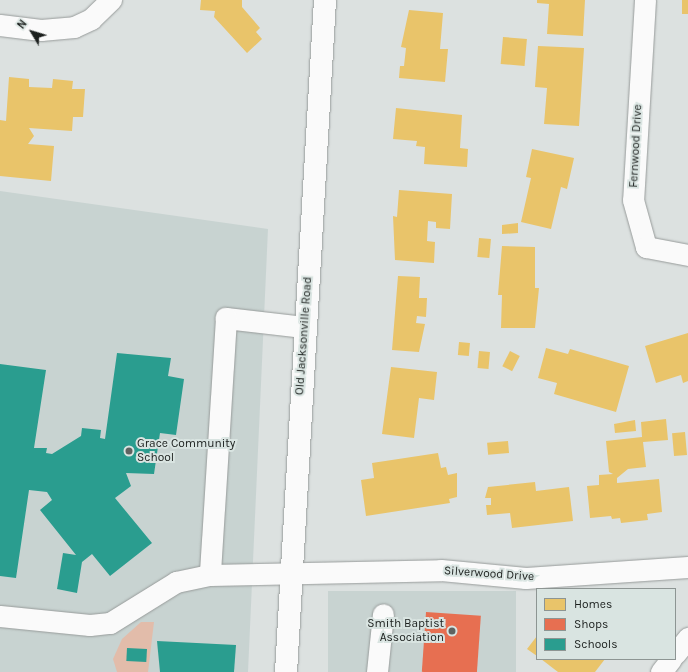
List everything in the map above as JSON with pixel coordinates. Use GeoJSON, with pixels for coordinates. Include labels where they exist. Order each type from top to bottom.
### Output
{"type":"FeatureCollection","features":[{"type":"Feature","properties":{"kind":"main road","name":"Old Jacksonville Road"},"geometry":{"type":"LineString","coordinates":[[286,672],[289,574],[325,0]]}},
{"type":"Feature","properties":{"kind":"street"},"geometry":{"type":"LineString","coordinates":[[0,25],[41,30],[74,27],[91,19],[111,0]]}},
{"type":"Feature","properties":{"kind":"street","name":"Fernwood Drive"},"geometry":{"type":"LineString","coordinates":[[645,0],[633,200],[646,247],[688,255]]}},
{"type":"Feature","properties":{"kind":"street"},"geometry":{"type":"LineString","coordinates":[[210,575],[226,318],[304,327]]}},
{"type":"Feature","properties":{"kind":"street","name":"Silverwood Drive"},"geometry":{"type":"LineString","coordinates":[[0,616],[105,624],[118,620],[176,582],[210,575],[441,570],[526,578],[688,567]]}},
{"type":"Feature","properties":{"kind":"street"},"geometry":{"type":"LineString","coordinates":[[377,672],[383,614]]}},
{"type":"Feature","properties":{"kind":"street"},"geometry":{"type":"LineString","coordinates":[[676,653],[688,638]]}},
{"type":"Feature","properties":{"kind":"street"},"geometry":{"type":"LineString","coordinates":[[661,672],[670,660]]}},
{"type":"Feature","properties":{"kind":"shaded area","name":"Grace Community School"},"geometry":{"type":"Polygon","coordinates":[[[0,191],[268,229],[248,672],[0,672],[0,191]]]}},
{"type":"Feature","properties":{"kind":"shaded area"},"geometry":{"type":"Polygon","coordinates":[[[328,591],[516,591],[516,672],[328,672],[328,591]]]}},
{"type":"Feature","properties":{"kind":"shaded area"},"geometry":{"type":"Polygon","coordinates":[[[141,622],[154,622],[148,672],[117,672],[113,659],[122,639],[141,622]]]}},
{"type":"Feature","properties":{"kind":"building: Homes"},"geometry":{"type":"Polygon","coordinates":[[[201,0],[242,0],[242,7],[260,28],[256,32],[262,39],[247,53],[214,17],[215,11],[200,10],[201,0]]]}},
{"type":"Feature","properties":{"kind":"building: Homes"},"geometry":{"type":"Polygon","coordinates":[[[537,0],[585,0],[583,36],[547,34],[549,4],[537,3],[537,0]]]}},
{"type":"Feature","properties":{"kind":"building: Homes"},"geometry":{"type":"Polygon","coordinates":[[[682,0],[688,0],[688,14],[682,14],[682,0]]]}},
{"type":"Feature","properties":{"kind":"building: Homes"},"geometry":{"type":"Polygon","coordinates":[[[409,10],[443,13],[440,49],[448,49],[445,82],[399,78],[400,66],[404,66],[406,48],[401,47],[409,10]]]}},
{"type":"Feature","properties":{"kind":"building: Homes"},"geometry":{"type":"Polygon","coordinates":[[[503,37],[527,39],[525,66],[501,64],[503,37]]]}},
{"type":"Feature","properties":{"kind":"building: Homes"},"geometry":{"type":"Polygon","coordinates":[[[538,46],[584,48],[579,126],[544,124],[547,88],[535,87],[538,46]]]}},
{"type":"Feature","properties":{"kind":"building: Homes"},"geometry":{"type":"Polygon","coordinates":[[[9,77],[29,79],[29,87],[52,88],[53,79],[73,81],[72,89],[85,89],[83,117],[73,117],[72,131],[29,128],[34,136],[28,144],[54,146],[51,181],[0,176],[0,120],[6,121],[9,77]]]}},
{"type":"Feature","properties":{"kind":"building: Homes"},"geometry":{"type":"Polygon","coordinates":[[[396,108],[462,115],[460,148],[468,149],[467,167],[424,164],[425,147],[416,146],[417,141],[393,139],[396,108]]]}},
{"type":"Feature","properties":{"kind":"building: Homes"},"geometry":{"type":"Polygon","coordinates":[[[532,149],[574,158],[567,189],[561,187],[551,229],[521,222],[531,178],[526,177],[532,149]]]}},
{"type":"Feature","properties":{"kind":"building: Homes"},"geometry":{"type":"Polygon","coordinates":[[[399,190],[452,194],[450,229],[436,228],[436,222],[428,221],[427,241],[435,242],[434,263],[395,260],[393,216],[397,217],[399,190]]]}},
{"type":"Feature","properties":{"kind":"building: Homes"},"geometry":{"type":"Polygon","coordinates":[[[518,223],[518,233],[502,234],[502,225],[518,223]]]}},
{"type":"Feature","properties":{"kind":"building: Homes"},"geometry":{"type":"Polygon","coordinates":[[[479,238],[491,239],[489,258],[477,257],[479,238]]]}},
{"type":"Feature","properties":{"kind":"building: Homes"},"geometry":{"type":"Polygon","coordinates":[[[502,246],[535,247],[535,288],[539,288],[535,328],[501,328],[502,295],[498,295],[502,246]]]}},
{"type":"Feature","properties":{"kind":"building: Homes"},"geometry":{"type":"Polygon","coordinates":[[[398,276],[420,277],[419,298],[427,298],[426,317],[417,316],[416,323],[425,324],[419,352],[392,350],[398,276]]]}},
{"type":"Feature","properties":{"kind":"building: Homes"},"geometry":{"type":"Polygon","coordinates":[[[688,333],[688,381],[683,383],[681,375],[656,383],[645,346],[688,333]]]}},
{"type":"Feature","properties":{"kind":"building: Homes"},"geometry":{"type":"Polygon","coordinates":[[[459,342],[470,343],[469,356],[458,355],[459,342]]]}},
{"type":"Feature","properties":{"kind":"building: Homes"},"geometry":{"type":"Polygon","coordinates":[[[546,348],[568,354],[570,349],[629,366],[616,412],[554,394],[557,383],[538,378],[546,348]]]}},
{"type":"Feature","properties":{"kind":"building: Homes"},"geometry":{"type":"Polygon","coordinates":[[[479,351],[490,352],[488,369],[478,368],[479,351]]]}},
{"type":"Feature","properties":{"kind":"building: Homes"},"geometry":{"type":"Polygon","coordinates":[[[510,351],[520,356],[512,371],[502,366],[510,351]]]}},
{"type":"Feature","properties":{"kind":"building: Homes"},"geometry":{"type":"Polygon","coordinates":[[[391,367],[437,372],[434,400],[419,398],[414,438],[382,434],[391,367]]]}},
{"type":"Feature","properties":{"kind":"building: Homes"},"geometry":{"type":"Polygon","coordinates":[[[666,419],[668,440],[643,442],[646,467],[628,469],[617,478],[617,483],[659,479],[662,512],[647,514],[648,520],[621,523],[620,518],[612,519],[611,516],[590,518],[587,486],[599,485],[599,475],[613,474],[609,472],[606,441],[642,437],[641,422],[666,419]]]}},
{"type":"Feature","properties":{"kind":"building: Homes"},"geometry":{"type":"Polygon","coordinates":[[[635,420],[636,431],[615,433],[614,424],[635,420]]]}},
{"type":"Feature","properties":{"kind":"building: Homes"},"geometry":{"type":"Polygon","coordinates":[[[685,432],[687,455],[674,456],[672,433],[685,432]]]}},
{"type":"Feature","properties":{"kind":"building: Homes"},"geometry":{"type":"Polygon","coordinates":[[[508,441],[509,453],[488,455],[487,443],[508,441]]]}},
{"type":"Feature","properties":{"kind":"building: Homes"},"geometry":{"type":"Polygon","coordinates":[[[438,453],[441,468],[446,467],[448,475],[457,473],[457,497],[449,499],[450,503],[366,516],[361,480],[374,478],[372,463],[438,453]]]}},
{"type":"Feature","properties":{"kind":"building: Homes"},"geometry":{"type":"Polygon","coordinates":[[[535,482],[536,491],[569,487],[573,521],[512,528],[510,513],[487,515],[486,505],[491,505],[491,498],[485,498],[488,487],[535,482]]]}},
{"type":"Feature","properties":{"kind":"building: Homes"},"geometry":{"type":"Polygon","coordinates":[[[536,637],[536,655],[527,649],[536,637]]]}},
{"type":"Feature","properties":{"kind":"building: Homes"},"geometry":{"type":"Polygon","coordinates":[[[542,660],[604,660],[595,672],[558,672],[542,660]]]}},
{"type":"Feature","properties":{"kind":"building: Shops","name":"Smith Baptist Association"},"geometry":{"type":"Polygon","coordinates":[[[426,612],[481,616],[477,672],[422,672],[426,612]]]}},
{"type":"Feature","properties":{"kind":"building: Schools"},"geometry":{"type":"Polygon","coordinates":[[[117,353],[171,358],[168,376],[184,379],[176,435],[160,433],[154,474],[126,473],[131,486],[115,498],[152,543],[110,576],[92,554],[82,562],[77,593],[57,589],[63,553],[76,555],[40,510],[52,500],[47,492],[29,490],[16,578],[0,576],[0,364],[46,370],[34,448],[47,448],[46,453],[52,454],[81,436],[82,428],[101,430],[100,438],[105,439],[117,353]]]}},
{"type":"Feature","properties":{"kind":"building: Schools"},"geometry":{"type":"Polygon","coordinates":[[[157,641],[236,645],[234,672],[160,672],[157,641]]]}},
{"type":"Feature","properties":{"kind":"building: Schools"},"geometry":{"type":"Polygon","coordinates":[[[127,648],[147,649],[146,662],[126,661],[127,648]]]}},
{"type":"Feature","properties":{"kind":"place","name":"Grace Community School"},"geometry":{"type":"Point","coordinates":[129,451]}},
{"type":"Feature","properties":{"kind":"place","name":"Smith Baptist Association"},"geometry":{"type":"Point","coordinates":[452,631]}}]}
